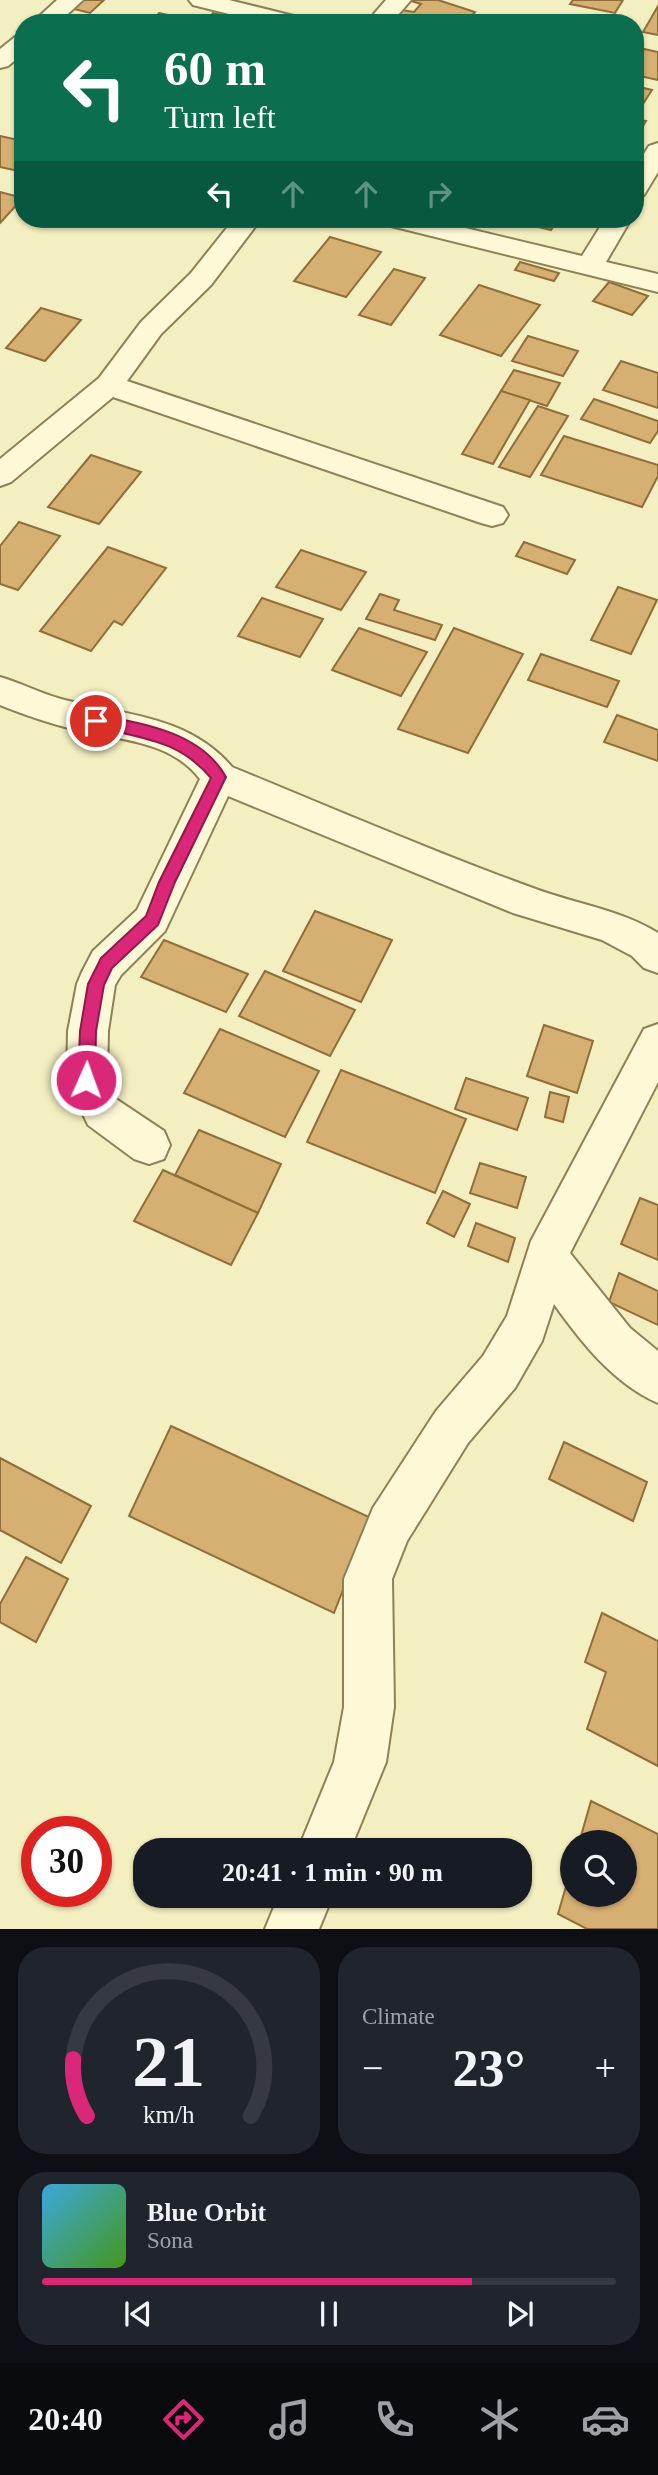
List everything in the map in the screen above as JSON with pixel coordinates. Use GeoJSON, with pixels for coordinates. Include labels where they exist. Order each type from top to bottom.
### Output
{"type":"FeatureCollection","features":[{"type":"Feature","properties":{"kind":"street"},"geometry":{"type":"LineString","coordinates":[[55,14],[71,0]]}},
{"type":"Feature","properties":{"kind":"street"},"geometry":{"type":"LineString","coordinates":[[201,0],[258,14]]}},
{"type":"Feature","properties":{"kind":"street"},"geometry":{"type":"LineString","coordinates":[[387,14],[399,0]]}},
{"type":"Feature","properties":{"kind":"street"},"geometry":{"type":"LineString","coordinates":[[0,61],[14,49]]}},
{"type":"Feature","properties":{"kind":"street"},"geometry":{"type":"LineString","coordinates":[[644,175],[658,151]]}},
{"type":"Feature","properties":{"kind":"street"},"geometry":{"type":"LineString","coordinates":[[0,475],[109,385],[151,328],[201,279],[241,228]]}},
{"type":"Feature","properties":{"kind":"street"},"geometry":{"type":"LineString","coordinates":[[432,228],[658,283]]}},
{"type":"Feature","properties":{"kind":"street"},"geometry":{"type":"LineString","coordinates":[[590,267],[613,228]]}},
{"type":"Feature","properties":{"kind":"street"},"geometry":{"type":"LineString","coordinates":[[109,385],[492,515]]}},
{"type":"Feature","properties":{"kind":"street"},"geometry":{"type":"LineString","coordinates":[[0,690],[17,698],[96,721],[140,729],[186,746],[201,756],[219,777],[529,903],[623,933],[646,943],[658,956]]}},
{"type":"Feature","properties":{"kind":"street"},"geometry":{"type":"LineString","coordinates":[[149,1145],[102,1112],[86,1080],[88,1031],[96,984],[107,963],[152,920],[167,882],[219,777]]}},
{"type":"Feature","properties":{"kind":"street"},"geometry":{"type":"LineString","coordinates":[[329,1838],[360,1762],[369,1707],[366,1649],[368,1579],[396,1514],[452,1427],[499,1372],[526,1325],[546,1256],[658,1042]]}},
{"type":"Feature","properties":{"kind":"street"},"geometry":{"type":"LineString","coordinates":[[546,1256],[587,1313],[614,1344],[658,1380]]}},
{"type":"Feature","properties":{"kind":"street"},"geometry":{"type":"LineString","coordinates":[[292,1929],[301,1908]]}},
{"type":"Feature","properties":{"kind":"building"},"geometry":{"type":"Polygon","coordinates":[[[78,0],[104,0],[90,13],[70,8],[78,0]]]}},
{"type":"Feature","properties":{"kind":"building"},"geometry":{"type":"Polygon","coordinates":[[[408,0],[438,0],[475,12],[398,14],[402,10],[414,12],[421,4],[408,0]]]}},
{"type":"Feature","properties":{"kind":"building"},"geometry":{"type":"Polygon","coordinates":[[[573,0],[623,0],[615,13],[570,4],[573,0]]]}},
{"type":"Feature","properties":{"kind":"building"},"geometry":{"type":"Polygon","coordinates":[[[658,6],[658,35],[644,30],[658,6]]]}},
{"type":"Feature","properties":{"kind":"building"},"geometry":{"type":"Polygon","coordinates":[[[644,49],[658,52],[658,80],[644,77],[644,49]]]}},
{"type":"Feature","properties":{"kind":"building"},"geometry":{"type":"Polygon","coordinates":[[[644,88],[652,90],[644,102],[644,88]]]}},
{"type":"Feature","properties":{"kind":"building"},"geometry":{"type":"Polygon","coordinates":[[[0,136],[14,139],[14,170],[0,167],[0,136]]]}},
{"type":"Feature","properties":{"kind":"building"},"geometry":{"type":"Polygon","coordinates":[[[0,192],[14,196],[14,208],[0,223],[0,192]]]}},
{"type":"Feature","properties":{"kind":"building"},"geometry":{"type":"Polygon","coordinates":[[[330,237],[381,252],[346,297],[294,281],[330,237]]]}},
{"type":"Feature","properties":{"kind":"building"},"geometry":{"type":"Polygon","coordinates":[[[520,262],[559,273],[554,281],[515,270],[520,262]]]}},
{"type":"Feature","properties":{"kind":"building"},"geometry":{"type":"Polygon","coordinates":[[[394,269],[425,278],[391,325],[359,315],[394,269]]]}},
{"type":"Feature","properties":{"kind":"building"},"geometry":{"type":"Polygon","coordinates":[[[609,282],[648,296],[632,315],[593,301],[609,282]]]}},
{"type":"Feature","properties":{"kind":"building"},"geometry":{"type":"Polygon","coordinates":[[[479,285],[540,305],[501,356],[440,335],[479,285]]]}},
{"type":"Feature","properties":{"kind":"building"},"geometry":{"type":"Polygon","coordinates":[[[41,308],[81,320],[45,361],[6,348],[41,308]]]}},
{"type":"Feature","properties":{"kind":"building"},"geometry":{"type":"Polygon","coordinates":[[[528,336],[578,351],[563,376],[512,361],[528,336]]]}},
{"type":"Feature","properties":{"kind":"building"},"geometry":{"type":"Polygon","coordinates":[[[621,361],[658,373],[658,408],[603,390],[621,361]]]}},
{"type":"Feature","properties":{"kind":"building"},"geometry":{"type":"Polygon","coordinates":[[[514,370],[560,383],[547,406],[501,391],[514,370]]]}},
{"type":"Feature","properties":{"kind":"building"},"geometry":{"type":"Polygon","coordinates":[[[501,391],[530,400],[493,464],[462,454],[501,391]]]}},
{"type":"Feature","properties":{"kind":"building"},"geometry":{"type":"Polygon","coordinates":[[[594,399],[658,421],[658,431],[650,443],[581,419],[594,399]]]}},
{"type":"Feature","properties":{"kind":"building"},"geometry":{"type":"Polygon","coordinates":[[[538,406],[568,416],[530,477],[499,467],[538,406]]]}},
{"type":"Feature","properties":{"kind":"building"},"geometry":{"type":"Polygon","coordinates":[[[564,436],[658,465],[658,476],[642,507],[541,475],[564,436]]]}},
{"type":"Feature","properties":{"kind":"building"},"geometry":{"type":"Polygon","coordinates":[[[91,455],[141,472],[99,524],[48,507],[91,455]]]}},
{"type":"Feature","properties":{"kind":"building"},"geometry":{"type":"Polygon","coordinates":[[[19,522],[60,536],[18,590],[0,584],[0,546],[19,522]]]}},
{"type":"Feature","properties":{"kind":"building"},"geometry":{"type":"Polygon","coordinates":[[[524,542],[575,560],[567,574],[516,556],[524,542]]]}},
{"type":"Feature","properties":{"kind":"building"},"geometry":{"type":"Polygon","coordinates":[[[108,547],[166,568],[122,625],[114,621],[91,651],[40,631],[108,547]]]}},
{"type":"Feature","properties":{"kind":"building"},"geometry":{"type":"Polygon","coordinates":[[[301,550],[366,572],[341,610],[276,587],[301,550]]]}},
{"type":"Feature","properties":{"kind":"building"},"geometry":{"type":"Polygon","coordinates":[[[618,587],[657,600],[631,654],[591,640],[618,587]]]}},
{"type":"Feature","properties":{"kind":"building"},"geometry":{"type":"Polygon","coordinates":[[[380,594],[399,600],[394,610],[442,625],[435,640],[366,619],[380,594]]]}},
{"type":"Feature","properties":{"kind":"building"},"geometry":{"type":"Polygon","coordinates":[[[262,598],[323,619],[300,657],[238,636],[262,598]]]}},
{"type":"Feature","properties":{"kind":"building"},"geometry":{"type":"Polygon","coordinates":[[[359,628],[427,652],[401,696],[332,670],[359,628]]]}},
{"type":"Feature","properties":{"kind":"building"},"geometry":{"type":"Polygon","coordinates":[[[454,628],[523,654],[468,753],[398,729],[454,628]]]}},
{"type":"Feature","properties":{"kind":"building"},"geometry":{"type":"Polygon","coordinates":[[[541,654],[619,681],[607,707],[528,680],[541,654]]]}},
{"type":"Feature","properties":{"kind":"building"},"geometry":{"type":"Polygon","coordinates":[[[617,715],[658,730],[658,761],[604,742],[617,715]]]}},
{"type":"Feature","properties":{"kind":"building"},"geometry":{"type":"Polygon","coordinates":[[[315,911],[392,940],[361,1002],[283,971],[315,911]]]}},
{"type":"Feature","properties":{"kind":"building"},"geometry":{"type":"Polygon","coordinates":[[[164,940],[248,974],[226,1012],[141,977],[164,940]]]}},
{"type":"Feature","properties":{"kind":"building"},"geometry":{"type":"Polygon","coordinates":[[[265,971],[355,1010],[330,1056],[239,1016],[265,971]]]}},
{"type":"Feature","properties":{"kind":"building"},"geometry":{"type":"Polygon","coordinates":[[[544,1025],[593,1041],[577,1093],[527,1076],[544,1025]]]}},
{"type":"Feature","properties":{"kind":"building"},"geometry":{"type":"Polygon","coordinates":[[[220,1029],[319,1071],[285,1137],[184,1093],[220,1029]]]}},
{"type":"Feature","properties":{"kind":"building"},"geometry":{"type":"Polygon","coordinates":[[[341,1070],[466,1119],[435,1193],[307,1142],[341,1070]]]}},
{"type":"Feature","properties":{"kind":"building"},"geometry":{"type":"Polygon","coordinates":[[[466,1078],[528,1098],[517,1130],[455,1109],[466,1078]]]}},
{"type":"Feature","properties":{"kind":"building"},"geometry":{"type":"Polygon","coordinates":[[[550,1092],[569,1097],[563,1122],[545,1117],[550,1092]]]}},
{"type":"Feature","properties":{"kind":"building"},"geometry":{"type":"Polygon","coordinates":[[[199,1130],[281,1164],[258,1213],[175,1175],[199,1130]]]}},
{"type":"Feature","properties":{"kind":"building"},"geometry":{"type":"Polygon","coordinates":[[[480,1163],[526,1177],[517,1208],[470,1193],[480,1163]]]}},
{"type":"Feature","properties":{"kind":"building"},"geometry":{"type":"Polygon","coordinates":[[[163,1170],[258,1213],[231,1265],[134,1221],[163,1170]]]}},
{"type":"Feature","properties":{"kind":"building"},"geometry":{"type":"Polygon","coordinates":[[[443,1191],[470,1204],[454,1237],[427,1223],[443,1191]]]}},
{"type":"Feature","properties":{"kind":"building"},"geometry":{"type":"Polygon","coordinates":[[[640,1198],[658,1205],[658,1260],[621,1244],[640,1198]]]}},
{"type":"Feature","properties":{"kind":"building"},"geometry":{"type":"Polygon","coordinates":[[[476,1223],[515,1238],[508,1262],[468,1246],[476,1223]]]}},
{"type":"Feature","properties":{"kind":"building"},"geometry":{"type":"Polygon","coordinates":[[[619,1273],[658,1291],[658,1325],[609,1302],[619,1273]]]}},
{"type":"Feature","properties":{"kind":"building"},"geometry":{"type":"Polygon","coordinates":[[[171,1426],[371,1518],[334,1613],[129,1516],[171,1426]]]}},
{"type":"Feature","properties":{"kind":"building"},"geometry":{"type":"Polygon","coordinates":[[[564,1442],[647,1482],[633,1521],[549,1479],[564,1442]]]}},
{"type":"Feature","properties":{"kind":"building"},"geometry":{"type":"Polygon","coordinates":[[[0,1458],[91,1506],[61,1563],[0,1530],[0,1458]]]}},
{"type":"Feature","properties":{"kind":"building"},"geometry":{"type":"Polygon","coordinates":[[[26,1557],[68,1579],[36,1642],[0,1622],[0,1604],[26,1557]]]}},
{"type":"Feature","properties":{"kind":"building"},"geometry":{"type":"Polygon","coordinates":[[[602,1613],[658,1641],[658,1766],[587,1729],[606,1672],[585,1662],[602,1613]]]}},
{"type":"Feature","properties":{"kind":"building"},"geometry":{"type":"Polygon","coordinates":[[[591,1801],[658,1834],[658,1929],[587,1929],[558,1914],[560,1907],[637,1907],[637,1830],[583,1830],[591,1801]]]}},
{"type":"Feature","properties":{"kind":"route"},"geometry":{"type":"LineString","coordinates":[[86,1080],[88,1031],[96,984],[107,963],[152,920],[167,882],[219,777],[201,756],[186,746],[140,729],[96,721]]}}]}
